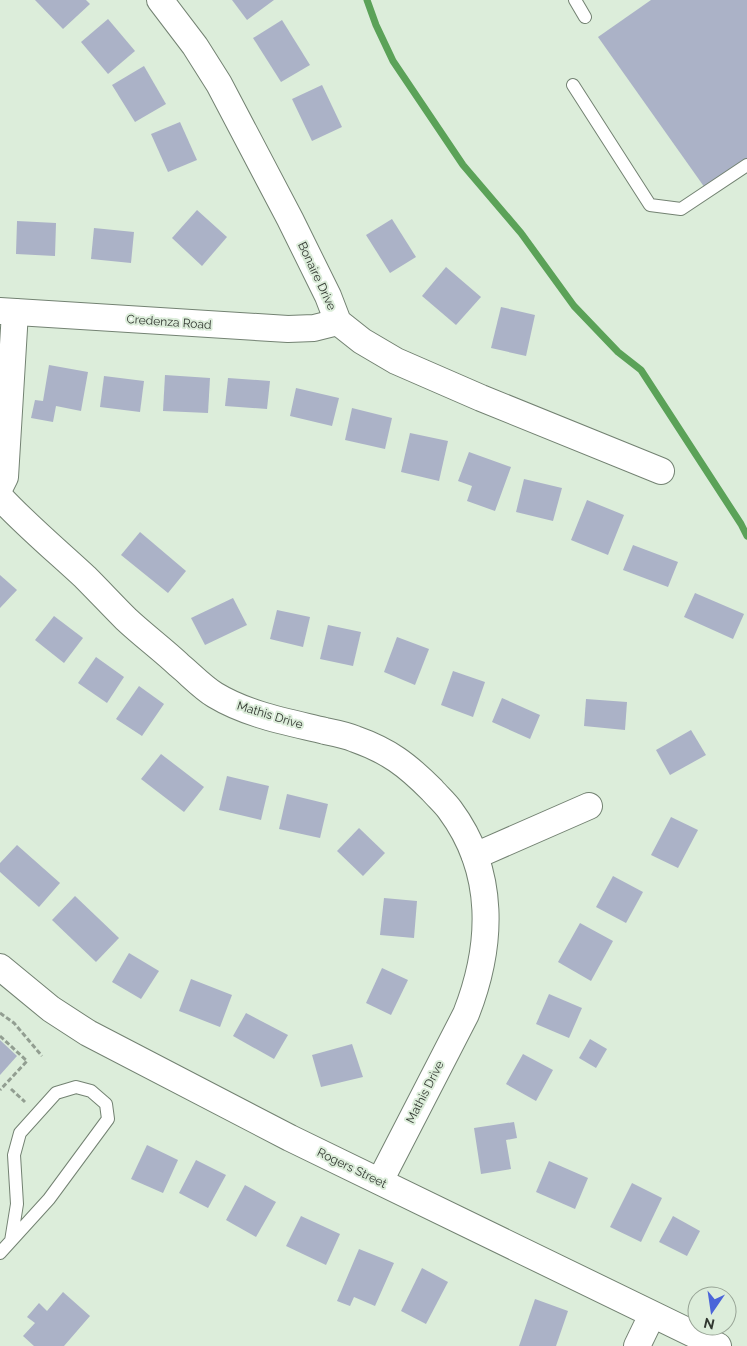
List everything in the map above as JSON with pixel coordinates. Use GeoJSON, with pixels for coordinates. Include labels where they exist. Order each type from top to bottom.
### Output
{"type":"FeatureCollection","features":[{"type":"Feature","properties":{"kind":"street","name":"Bonaire Drive"},"geometry":{"type":"LineString","coordinates":[[160,0],[195,46],[219,84],[294,228],[328,296],[338,322],[362,341],[396,361],[481,398],[661,471]]}},
{"type":"Feature","properties":{"kind":"street","name":"Credenza Road"},"geometry":{"type":"LineString","coordinates":[[7,312],[288,329],[314,328],[338,322]]}},
{"type":"Feature","properties":{"kind":"street"},"geometry":{"type":"LineString","coordinates":[[0,487],[5,477],[7,312]]}},
{"type":"Feature","properties":{"kind":"street","name":"Mathis Drive"},"geometry":{"type":"LineString","coordinates":[[0,497],[127,619],[213,694],[240,708],[270,718],[353,738],[374,746],[394,757],[412,771],[450,809],[468,838],[476,856],[484,886],[486,903],[483,957],[466,1014],[380,1182]]}},
{"type":"Feature","properties":{"kind":"street"},"geometry":{"type":"LineString","coordinates":[[476,856],[589,806]]}},
{"type":"Feature","properties":{"kind":"street","name":"Rogers Street"},"geometry":{"type":"LineString","coordinates":[[0,967],[51,1009],[88,1033],[290,1138],[718,1346]]}},
{"type":"Feature","properties":{"kind":"street"},"geometry":{"type":"LineString","coordinates":[[637,1346],[652,1315]]}},
{"type":"Feature","properties":{"kind":"lane"},"geometry":{"type":"LineString","coordinates":[[575,0],[585,17]]}},
{"type":"Feature","properties":{"kind":"lane"},"geometry":{"type":"LineString","coordinates":[[572,84],[650,204],[681,209],[747,165]]}},
{"type":"Feature","properties":{"kind":"lane"},"geometry":{"type":"LineString","coordinates":[[0,1253],[11,1241],[49,1199],[108,1119],[106,1104],[91,1092],[76,1087],[56,1093],[20,1133],[14,1154],[17,1204],[11,1241]]}},
{"type":"Feature","properties":{"kind":"path"},"geometry":{"type":"LineString","coordinates":[[0,1013],[14,1023],[42,1056]]}},
{"type":"Feature","properties":{"kind":"path"},"geometry":{"type":"LineString","coordinates":[[0,1036],[27,1061],[0,1090]]}},
{"type":"Feature","properties":{"kind":"building"},"geometry":{"type":"Polygon","coordinates":[[[35,0],[86,0],[90,4],[63,29],[35,0]]]}},
{"type":"Feature","properties":{"kind":"building"},"geometry":{"type":"Polygon","coordinates":[[[232,0],[274,0],[247,20],[232,0]]]}},
{"type":"Feature","properties":{"kind":"building"},"geometry":{"type":"Polygon","coordinates":[[[651,0],[747,0],[747,159],[705,188],[598,37],[651,0]]]}},
{"type":"Feature","properties":{"kind":"building"},"geometry":{"type":"Polygon","coordinates":[[[108,19],[135,51],[108,74],[81,42],[108,19]]]}},
{"type":"Feature","properties":{"kind":"building"},"geometry":{"type":"Polygon","coordinates":[[[282,20],[310,65],[281,82],[253,38],[282,20]]]}},
{"type":"Feature","properties":{"kind":"building"},"geometry":{"type":"Polygon","coordinates":[[[144,66],[166,104],[135,122],[112,85],[144,66]]]}},
{"type":"Feature","properties":{"kind":"building"},"geometry":{"type":"Polygon","coordinates":[[[322,85],[342,127],[312,141],[292,99],[322,85]]]}},
{"type":"Feature","properties":{"kind":"building"},"geometry":{"type":"Polygon","coordinates":[[[180,122],[197,160],[168,172],[151,134],[180,122]]]}},
{"type":"Feature","properties":{"kind":"building"},"geometry":{"type":"Polygon","coordinates":[[[197,210],[227,237],[202,266],[172,238],[197,210]]]}},
{"type":"Feature","properties":{"kind":"building"},"geometry":{"type":"Polygon","coordinates":[[[392,219],[416,257],[390,273],[366,235],[392,219]]]}},
{"type":"Feature","properties":{"kind":"building"},"geometry":{"type":"Polygon","coordinates":[[[17,221],[56,223],[55,256],[16,254],[17,221]]]}},
{"type":"Feature","properties":{"kind":"building"},"geometry":{"type":"Polygon","coordinates":[[[94,228],[134,232],[131,263],[91,259],[94,228]]]}},
{"type":"Feature","properties":{"kind":"building"},"geometry":{"type":"Polygon","coordinates":[[[446,267],[481,297],[456,325],[422,296],[446,267]]]}},
{"type":"Feature","properties":{"kind":"building"},"geometry":{"type":"Polygon","coordinates":[[[501,307],[535,315],[526,356],[491,348],[501,307]]]}},
{"type":"Feature","properties":{"kind":"building"},"geometry":{"type":"Polygon","coordinates":[[[49,365],[88,372],[81,411],[56,406],[53,422],[31,418],[35,400],[43,401],[49,365]]]}},
{"type":"Feature","properties":{"kind":"building"},"geometry":{"type":"Polygon","coordinates":[[[165,375],[210,378],[208,413],[163,411],[165,375]]]}},
{"type":"Feature","properties":{"kind":"building"},"geometry":{"type":"Polygon","coordinates":[[[104,376],[144,381],[140,412],[100,407],[104,376]]]}},
{"type":"Feature","properties":{"kind":"building"},"geometry":{"type":"Polygon","coordinates":[[[228,378],[270,381],[267,409],[225,406],[228,378]]]}},
{"type":"Feature","properties":{"kind":"building"},"geometry":{"type":"Polygon","coordinates":[[[296,388],[339,398],[332,426],[290,416],[296,388]]]}},
{"type":"Feature","properties":{"kind":"building"},"geometry":{"type":"Polygon","coordinates":[[[352,408],[392,418],[385,449],[345,440],[352,408]]]}},
{"type":"Feature","properties":{"kind":"building"},"geometry":{"type":"Polygon","coordinates":[[[410,433],[448,441],[439,481],[401,472],[410,433]]]}},
{"type":"Feature","properties":{"kind":"building"},"geometry":{"type":"Polygon","coordinates":[[[469,452],[511,467],[495,511],[467,501],[472,486],[458,481],[469,452]]]}},
{"type":"Feature","properties":{"kind":"building"},"geometry":{"type":"Polygon","coordinates":[[[524,479],[562,488],[553,521],[516,512],[524,479]]]}},
{"type":"Feature","properties":{"kind":"building"},"geometry":{"type":"Polygon","coordinates":[[[587,500],[624,515],[608,555],[571,540],[587,500]]]}},
{"type":"Feature","properties":{"kind":"building"},"geometry":{"type":"Polygon","coordinates":[[[140,532],[186,571],[168,593],[121,555],[140,532]]]}},
{"type":"Feature","properties":{"kind":"building"},"geometry":{"type":"Polygon","coordinates":[[[633,545],[678,562],[668,587],[623,570],[633,545]]]}},
{"type":"Feature","properties":{"kind":"building"},"geometry":{"type":"Polygon","coordinates":[[[0,575],[17,590],[0,608],[0,575]]]}},
{"type":"Feature","properties":{"kind":"building"},"geometry":{"type":"Polygon","coordinates":[[[695,593],[744,614],[733,639],[684,617],[695,593]]]}},
{"type":"Feature","properties":{"kind":"building"},"geometry":{"type":"Polygon","coordinates":[[[233,598],[247,625],[205,645],[191,618],[233,598]]]}},
{"type":"Feature","properties":{"kind":"building"},"geometry":{"type":"Polygon","coordinates":[[[277,610],[310,617],[303,647],[270,639],[277,610]]]}},
{"type":"Feature","properties":{"kind":"building"},"geometry":{"type":"Polygon","coordinates":[[[54,616],[83,638],[64,663],[35,640],[54,616]]]}},
{"type":"Feature","properties":{"kind":"building"},"geometry":{"type":"Polygon","coordinates":[[[328,625],[361,632],[353,666],[320,659],[328,625]]]}},
{"type":"Feature","properties":{"kind":"building"},"geometry":{"type":"Polygon","coordinates":[[[397,637],[429,649],[415,685],[384,672],[397,637]]]}},
{"type":"Feature","properties":{"kind":"building"},"geometry":{"type":"Polygon","coordinates":[[[96,657],[124,677],[107,703],[78,683],[96,657]]]}},
{"type":"Feature","properties":{"kind":"building"},"geometry":{"type":"Polygon","coordinates":[[[453,671],[485,682],[473,717],[441,705],[453,671]]]}},
{"type":"Feature","properties":{"kind":"building"},"geometry":{"type":"Polygon","coordinates":[[[139,686],[164,704],[142,736],[116,719],[139,686]]]}},
{"type":"Feature","properties":{"kind":"building"},"geometry":{"type":"Polygon","coordinates":[[[502,698],[540,715],[530,739],[492,722],[502,698]]]}},
{"type":"Feature","properties":{"kind":"building"},"geometry":{"type":"Polygon","coordinates":[[[586,699],[627,702],[625,730],[584,726],[586,699]]]}},
{"type":"Feature","properties":{"kind":"building"},"geometry":{"type":"Polygon","coordinates":[[[691,730],[706,755],[670,775],[656,750],[691,730]]]}},
{"type":"Feature","properties":{"kind":"building"},"geometry":{"type":"Polygon","coordinates":[[[161,754],[204,787],[184,812],[141,779],[161,754]]]}},
{"type":"Feature","properties":{"kind":"building"},"geometry":{"type":"Polygon","coordinates":[[[227,776],[269,786],[261,820],[219,810],[227,776]]]}},
{"type":"Feature","properties":{"kind":"building"},"geometry":{"type":"Polygon","coordinates":[[[287,794],[328,804],[320,838],[279,829],[287,794]]]}},
{"type":"Feature","properties":{"kind":"building"},"geometry":{"type":"Polygon","coordinates":[[[671,817],[698,830],[678,868],[651,855],[671,817]]]}},
{"type":"Feature","properties":{"kind":"building"},"geometry":{"type":"Polygon","coordinates":[[[359,828],[385,853],[363,876],[337,851],[359,828]]]}},
{"type":"Feature","properties":{"kind":"building"},"geometry":{"type":"Polygon","coordinates":[[[17,845],[60,883],[39,907],[0,872],[0,863],[17,845]]]}},
{"type":"Feature","properties":{"kind":"building"},"geometry":{"type":"Polygon","coordinates":[[[613,876],[643,892],[626,923],[596,907],[613,876]]]}},
{"type":"Feature","properties":{"kind":"building"},"geometry":{"type":"Polygon","coordinates":[[[75,896],[119,938],[96,962],[52,920],[75,896]]]}},
{"type":"Feature","properties":{"kind":"building"},"geometry":{"type":"Polygon","coordinates":[[[384,898],[417,901],[414,938],[380,935],[384,898]]]}},
{"type":"Feature","properties":{"kind":"building"},"geometry":{"type":"Polygon","coordinates":[[[580,923],[613,941],[591,981],[558,962],[580,923]]]}},
{"type":"Feature","properties":{"kind":"building"},"geometry":{"type":"Polygon","coordinates":[[[129,953],[159,971],[141,999],[112,982],[129,953]]]}},
{"type":"Feature","properties":{"kind":"building"},"geometry":{"type":"Polygon","coordinates":[[[382,968],[408,980],[391,1015],[366,1003],[382,968]]]}},
{"type":"Feature","properties":{"kind":"building"},"geometry":{"type":"Polygon","coordinates":[[[191,979],[232,995],[220,1027],[179,1011],[191,979]]]}},
{"type":"Feature","properties":{"kind":"building"},"geometry":{"type":"Polygon","coordinates":[[[549,994],[582,1008],[569,1038],[536,1024],[549,994]]]}},
{"type":"Feature","properties":{"kind":"building"},"geometry":{"type":"Polygon","coordinates":[[[246,1013],[288,1035],[274,1059],[233,1036],[246,1013]]]}},
{"type":"Feature","properties":{"kind":"building"},"geometry":{"type":"Polygon","coordinates":[[[590,1039],[607,1049],[596,1068],[579,1058],[590,1039]]]}},
{"type":"Feature","properties":{"kind":"building"},"geometry":{"type":"Polygon","coordinates":[[[0,1040],[17,1056],[0,1075],[0,1040]]]}},
{"type":"Feature","properties":{"kind":"building"},"geometry":{"type":"Polygon","coordinates":[[[352,1044],[363,1077],[321,1087],[312,1055],[352,1044]]]}},
{"type":"Feature","properties":{"kind":"building"},"geometry":{"type":"Polygon","coordinates":[[[523,1054],[553,1070],[536,1101],[506,1084],[523,1054]]]}},
{"type":"Feature","properties":{"kind":"building"},"geometry":{"type":"Polygon","coordinates":[[[514,1122],[517,1138],[506,1140],[511,1169],[481,1174],[474,1128],[514,1122]]]}},
{"type":"Feature","properties":{"kind":"building"},"geometry":{"type":"Polygon","coordinates":[[[147,1145],[178,1160],[163,1193],[131,1179],[147,1145]]]}},
{"type":"Feature","properties":{"kind":"building"},"geometry":{"type":"Polygon","coordinates":[[[196,1160],[226,1175],[208,1208],[179,1193],[196,1160]]]}},
{"type":"Feature","properties":{"kind":"building"},"geometry":{"type":"Polygon","coordinates":[[[549,1161],[588,1178],[575,1209],[536,1192],[549,1161]]]}},
{"type":"Feature","properties":{"kind":"building"},"geometry":{"type":"Polygon","coordinates":[[[632,1183],[662,1198],[641,1242],[610,1227],[632,1183]]]}},
{"type":"Feature","properties":{"kind":"building"},"geometry":{"type":"Polygon","coordinates":[[[245,1185],[276,1202],[256,1237],[226,1220],[245,1185]]]}},
{"type":"Feature","properties":{"kind":"building"},"geometry":{"type":"Polygon","coordinates":[[[301,1216],[340,1234],[326,1265],[286,1246],[301,1216]]]}},
{"type":"Feature","properties":{"kind":"building"},"geometry":{"type":"Polygon","coordinates":[[[673,1216],[700,1231],[687,1256],[659,1242],[673,1216]]]}},
{"type":"Feature","properties":{"kind":"building"},"geometry":{"type":"Polygon","coordinates":[[[359,1249],[394,1263],[375,1306],[354,1297],[350,1306],[337,1301],[359,1249]]]}},
{"type":"Feature","properties":{"kind":"building"},"geometry":{"type":"Polygon","coordinates":[[[422,1268],[448,1282],[426,1324],[401,1311],[422,1268]]]}},
{"type":"Feature","properties":{"kind":"building"},"geometry":{"type":"Polygon","coordinates":[[[63,1292],[90,1316],[64,1346],[34,1346],[23,1336],[35,1323],[27,1317],[39,1303],[47,1311],[63,1292]]]}},
{"type":"Feature","properties":{"kind":"building"},"geometry":{"type":"Polygon","coordinates":[[[535,1299],[568,1311],[556,1346],[519,1346],[535,1299]]]}},
{"type":"Feature","properties":{"kind":"waterway"},"geometry":{"type":"LineString","coordinates":[[367,0],[376,25],[393,61],[463,165],[521,233],[574,306],[618,352],[641,370],[747,536]]}}]}
